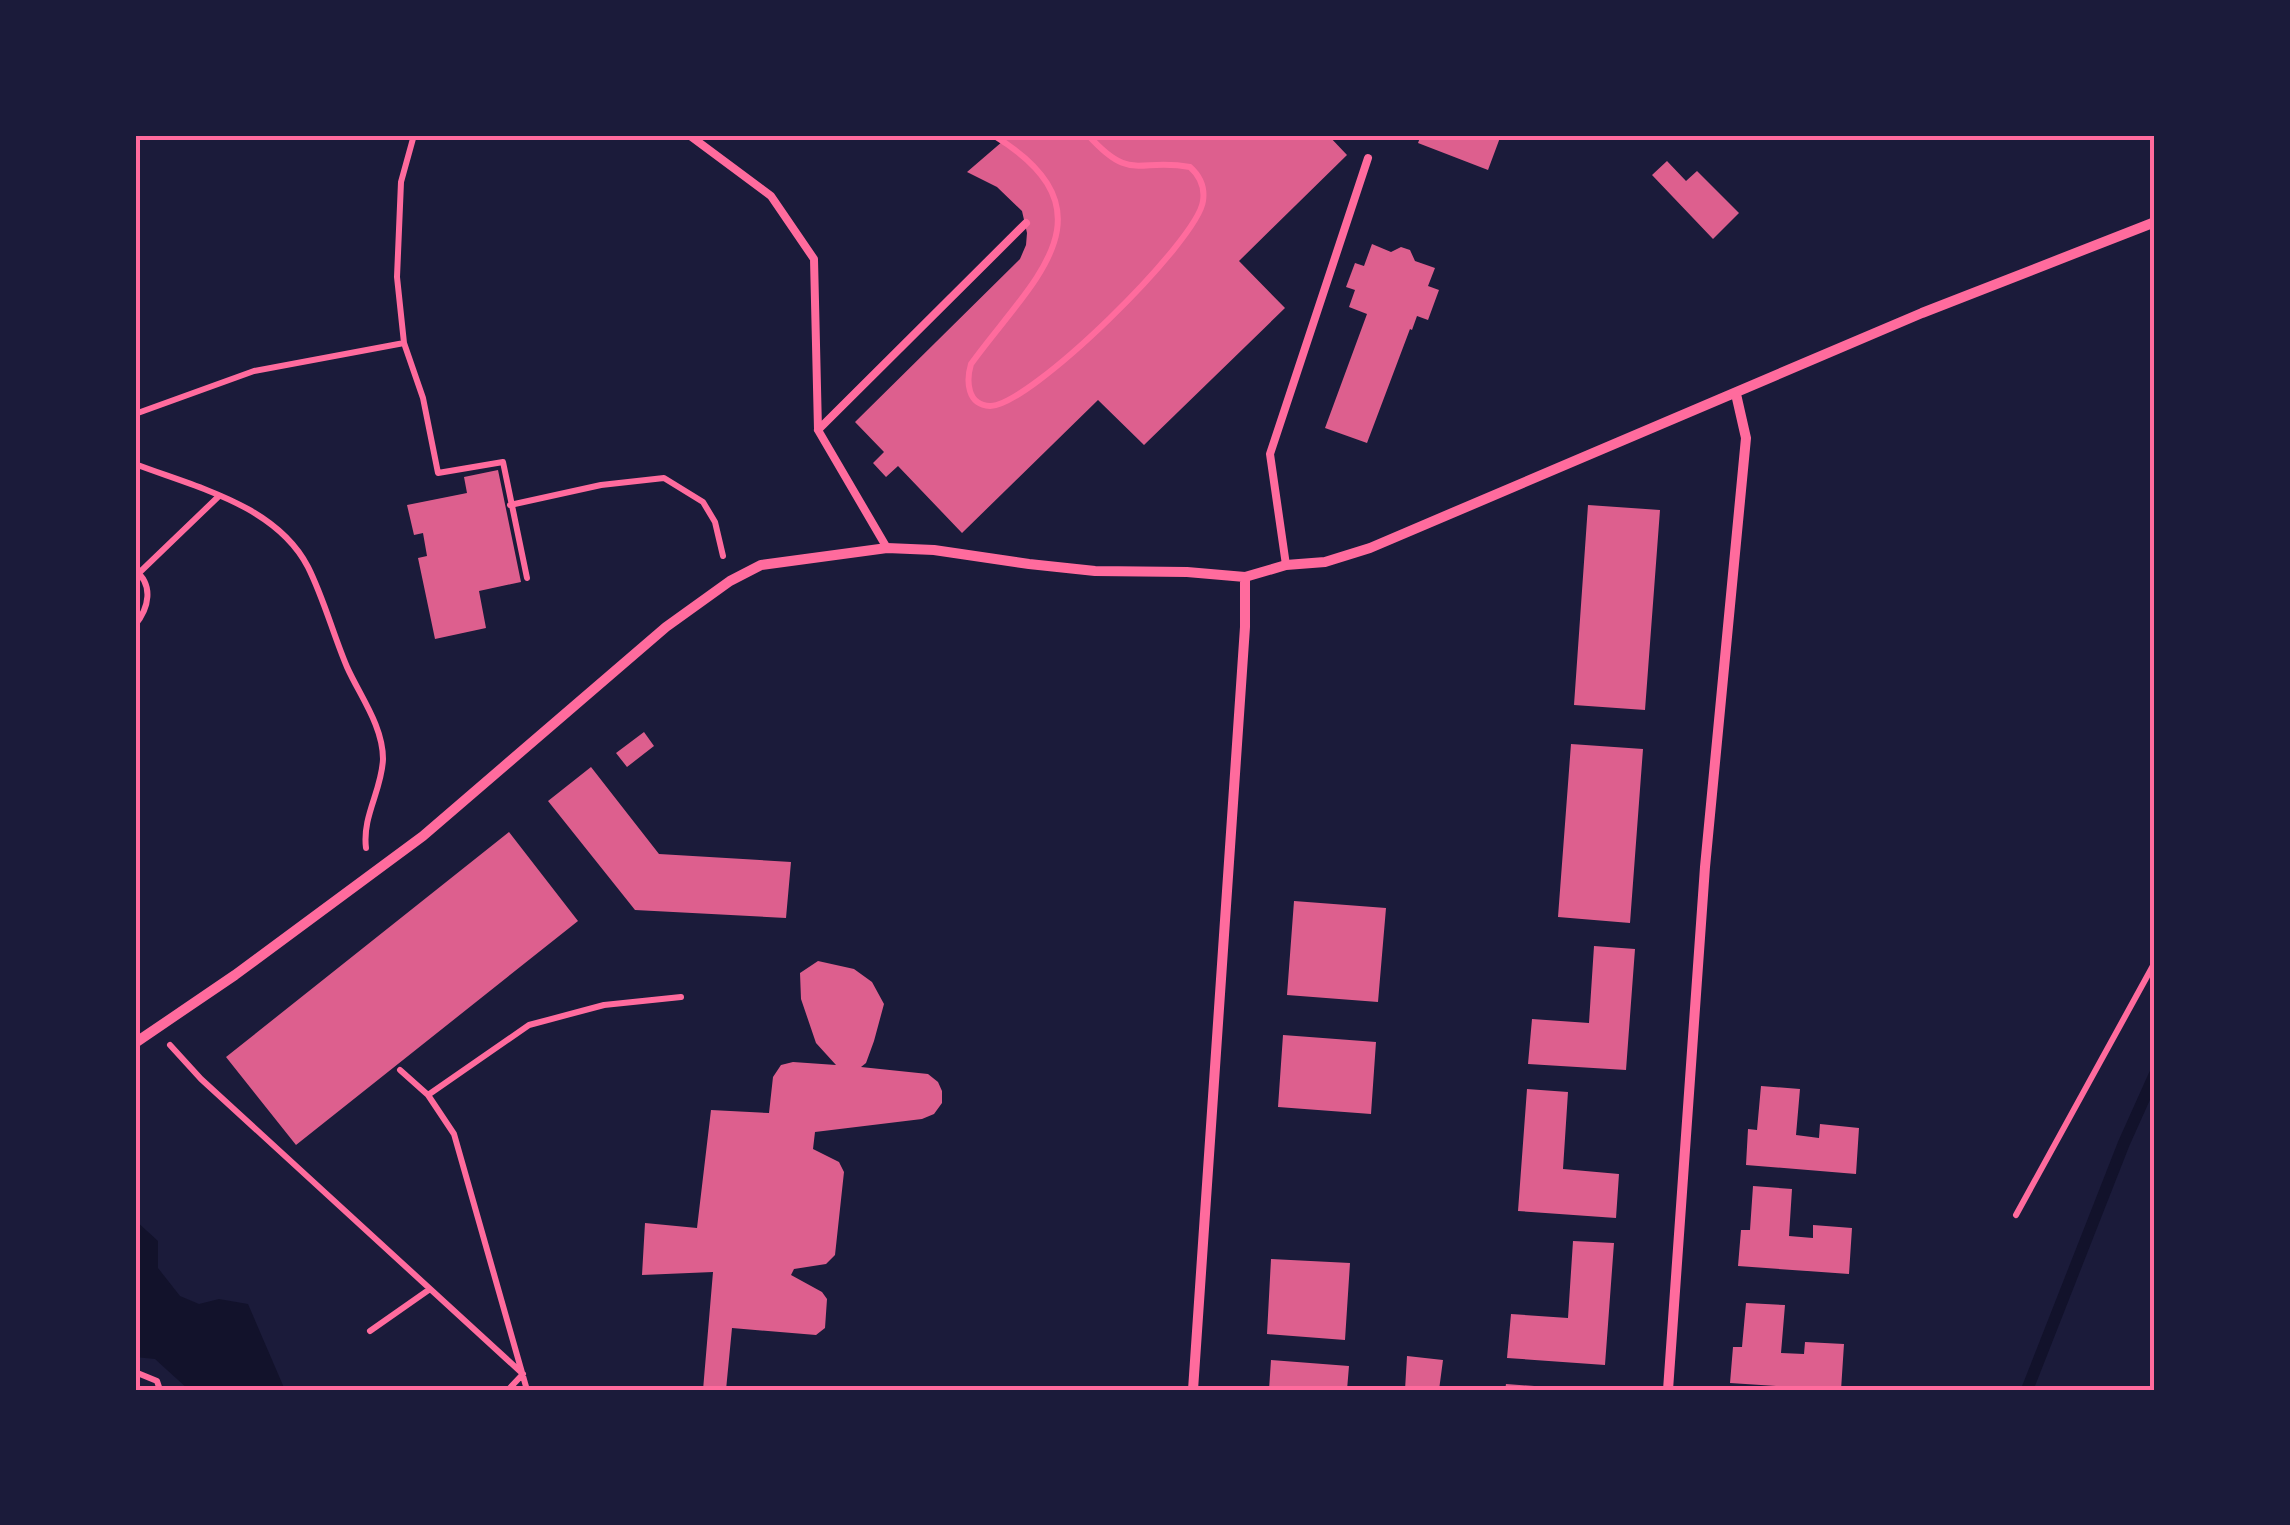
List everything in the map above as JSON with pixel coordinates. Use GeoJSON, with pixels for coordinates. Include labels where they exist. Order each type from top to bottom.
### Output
{"type":"FeatureCollection","features":[{"type":"Feature","properties":{"kind":"street"},"geometry":{"type":"LineString","coordinates":[[135,1042],[376,872],[666,627],[730,581],[762,565],[887,548],[934,550],[1096,571],[1245,577],[1286,566],[1326,562],[1370,548],[1922,312],[2155,222]]}},
{"type":"Feature","properties":{"kind":"street"},"geometry":{"type":"LineString","coordinates":[[1668,1390],[1705,867],[1746,438],[1736,394]]}},
{"type":"Feature","properties":{"kind":"street"},"geometry":{"type":"LineString","coordinates":[[1193,1390],[1245,627],[1245,577]]}},
{"type":"Feature","properties":{"kind":"lane"},"geometry":{"type":"LineString","coordinates":[[689,135],[772,196],[814,259],[818,430],[887,548]]}},
{"type":"Feature","properties":{"kind":"lane"},"geometry":{"type":"LineString","coordinates":[[1286,566],[1270,454],[1368,158]]}},
{"type":"Feature","properties":{"kind":"lane"},"geometry":{"type":"LineString","coordinates":[[818,430],[1026,222]]}},
{"type":"Feature","properties":{"kind":"path"},"geometry":{"type":"LineString","coordinates":[[414,135],[401,182],[397,277],[404,342],[422,398],[438,473],[503,462],[526,578]]}},
{"type":"Feature","properties":{"kind":"path"},"geometry":{"type":"LineString","coordinates":[[992,135],[1028,160],[1042,178],[1056,205],[1060,224],[1049,260],[971,364],[967,384],[970,394],[991,406],[1019,393],[1082,346],[1173,249],[1204,202],[1201,181],[1190,168],[1129,166],[1111,157],[1088,135]]}},
{"type":"Feature","properties":{"kind":"path"},"geometry":{"type":"LineString","coordinates":[[135,414],[254,371],[404,342]]}},
{"type":"Feature","properties":{"kind":"path"},"geometry":{"type":"LineString","coordinates":[[135,464],[219,496],[261,517],[292,543],[307,566],[377,728],[382,760],[364,834],[376,872]]}},
{"type":"Feature","properties":{"kind":"path"},"geometry":{"type":"LineString","coordinates":[[510,505],[664,478],[703,502],[715,522]]}},
{"type":"Feature","properties":{"kind":"path"},"geometry":{"type":"LineString","coordinates":[[135,625],[144,614],[148,599],[147,584],[138,571],[219,496]]}},
{"type":"Feature","properties":{"kind":"path"},"geometry":{"type":"LineString","coordinates":[[2016,1216],[2155,962]]}},
{"type":"Feature","properties":{"kind":"path"},"geometry":{"type":"LineString","coordinates":[[428,1094],[529,1025],[604,1005],[681,997]]}},
{"type":"Feature","properties":{"kind":"path"},"geometry":{"type":"LineString","coordinates":[[155,1029],[201,1079],[522,1374]]}},
{"type":"Feature","properties":{"kind":"path"},"geometry":{"type":"LineString","coordinates":[[400,1070],[428,1094],[454,1134],[527,1390]]}},
{"type":"Feature","properties":{"kind":"path"},"geometry":{"type":"LineString","coordinates":[[370,1331],[430,1289]]}},
{"type":"Feature","properties":{"kind":"path"},"geometry":{"type":"LineString","coordinates":[[135,1372],[157,1381],[160,1390]]}},
{"type":"Feature","properties":{"kind":"path"},"geometry":{"type":"LineString","coordinates":[[508,1390],[522,1374]]}},
{"type":"Feature","properties":{"kind":"shaded area"},"geometry":{"type":"Polygon","coordinates":[[[135,1220],[158,1241],[158,1268],[180,1296],[199,1304],[219,1299],[248,1304],[285,1390],[189,1390],[155,1359],[135,1357],[135,1220]]]}},
{"type":"Feature","properties":{"kind":"building"},"geometry":{"type":"Polygon","coordinates":[[[1010,135],[1328,135],[1347,155],[1239,261],[1285,308],[1144,445],[1098,400],[962,533],[898,466],[886,477],[873,463],[884,452],[855,422],[1020,259],[1027,233],[1022,211],[997,187],[967,172],[1010,135]]]}},
{"type":"Feature","properties":{"kind":"building"},"geometry":{"type":"Polygon","coordinates":[[[1421,135],[1501,135],[1488,170],[1418,143],[1421,135]]]}},
{"type":"Feature","properties":{"kind":"building"},"geometry":{"type":"Polygon","coordinates":[[[1667,161],[1686,181],[1697,171],[1739,213],[1713,239],[1652,175],[1667,161]]]}},
{"type":"Feature","properties":{"kind":"building"},"geometry":{"type":"Polygon","coordinates":[[[1372,244],[1391,252],[1401,247],[1410,250],[1415,261],[1435,268],[1428,286],[1439,290],[1428,320],[1417,316],[1410,329],[1367,443],[1325,428],[1367,314],[1349,307],[1355,290],[1346,287],[1355,263],[1364,266],[1372,244]]]}},
{"type":"Feature","properties":{"kind":"building"},"geometry":{"type":"Polygon","coordinates":[[[498,470],[521,582],[479,591],[486,628],[435,639],[418,558],[427,556],[423,533],[414,535],[407,505],[467,493],[464,477],[498,470]]]}},
{"type":"Feature","properties":{"kind":"building"},"geometry":{"type":"Polygon","coordinates":[[[1588,505],[1660,510],[1645,710],[1574,705],[1588,505]]]}},
{"type":"Feature","properties":{"kind":"building"},"geometry":{"type":"Polygon","coordinates":[[[644,732],[654,746],[627,767],[616,753],[644,732]]]}},
{"type":"Feature","properties":{"kind":"building"},"geometry":{"type":"Polygon","coordinates":[[[1571,744],[1643,749],[1630,923],[1558,917],[1571,744]]]}},
{"type":"Feature","properties":{"kind":"building"},"geometry":{"type":"Polygon","coordinates":[[[591,767],[659,854],[791,862],[786,918],[635,910],[548,801],[591,767]]]}},
{"type":"Feature","properties":{"kind":"building"},"geometry":{"type":"Polygon","coordinates":[[[509,832],[578,921],[296,1145],[226,1057],[509,832]]]}},
{"type":"Feature","properties":{"kind":"building"},"geometry":{"type":"Polygon","coordinates":[[[1294,901],[1386,908],[1378,1002],[1287,995],[1294,901]]]}},
{"type":"Feature","properties":{"kind":"building"},"geometry":{"type":"Polygon","coordinates":[[[1594,946],[1635,949],[1626,1070],[1528,1064],[1532,1019],[1589,1023],[1594,946]]]}},
{"type":"Feature","properties":{"kind":"building"},"geometry":{"type":"Polygon","coordinates":[[[818,961],[854,969],[872,982],[884,1004],[866,1063],[861,1067],[928,1074],[938,1082],[942,1103],[934,1114],[922,1119],[815,1132],[813,1149],[839,1162],[844,1172],[835,1255],[826,1264],[794,1269],[791,1275],[822,1292],[827,1299],[825,1328],[816,1335],[732,1328],[726,1390],[703,1390],[713,1272],[642,1275],[645,1223],[697,1228],[711,1110],[769,1113],[773,1077],[781,1065],[836,1065],[816,1043],[801,999],[800,973],[818,961]]]}},
{"type":"Feature","properties":{"kind":"building"},"geometry":{"type":"Polygon","coordinates":[[[1283,1035],[1376,1042],[1371,1114],[1278,1107],[1283,1035]]]}},
{"type":"Feature","properties":{"kind":"building"},"geometry":{"type":"Polygon","coordinates":[[[1761,1086],[1800,1089],[1796,1135],[1819,1138],[1820,1124],[1859,1128],[1856,1174],[1746,1165],[1748,1129],[1757,1130],[1761,1086]]]}},
{"type":"Feature","properties":{"kind":"building"},"geometry":{"type":"Polygon","coordinates":[[[1527,1089],[1568,1092],[1563,1169],[1619,1174],[1616,1218],[1518,1211],[1527,1089]]]}},
{"type":"Feature","properties":{"kind":"building"},"geometry":{"type":"Polygon","coordinates":[[[1753,1186],[1792,1189],[1789,1236],[1813,1238],[1813,1225],[1852,1228],[1849,1274],[1738,1266],[1741,1230],[1750,1230],[1753,1186]]]}},
{"type":"Feature","properties":{"kind":"building"},"geometry":{"type":"Polygon","coordinates":[[[1573,1241],[1614,1243],[1605,1365],[1507,1358],[1511,1314],[1568,1318],[1573,1241]]]}},
{"type":"Feature","properties":{"kind":"building"},"geometry":{"type":"Polygon","coordinates":[[[1271,1259],[1350,1263],[1345,1340],[1267,1334],[1271,1259]]]}},
{"type":"Feature","properties":{"kind":"building"},"geometry":{"type":"Polygon","coordinates":[[[1746,1303],[1785,1305],[1781,1353],[1804,1354],[1805,1342],[1844,1344],[1841,1390],[1730,1383],[1733,1347],[1742,1347],[1746,1303]]]}},
{"type":"Feature","properties":{"kind":"building"},"geometry":{"type":"Polygon","coordinates":[[[1407,1356],[1443,1360],[1439,1390],[1405,1390],[1407,1356]]]}},
{"type":"Feature","properties":{"kind":"building"},"geometry":{"type":"Polygon","coordinates":[[[1271,1360],[1349,1366],[1347,1390],[1269,1390],[1271,1360]]]}},
{"type":"Feature","properties":{"kind":"building"},"geometry":{"type":"Polygon","coordinates":[[[1506,1384],[1548,1387],[1548,1390],[1505,1390],[1506,1384]]]}},
{"type":"Feature","properties":{"kind":"waterway"},"geometry":{"type":"LineString","coordinates":[[2027,1390],[2155,1074]]}}]}
